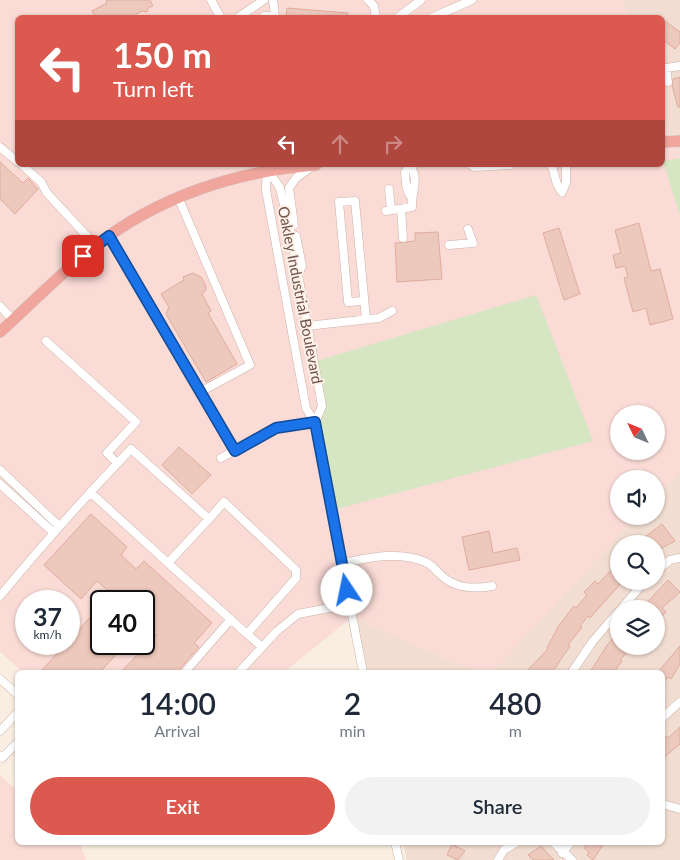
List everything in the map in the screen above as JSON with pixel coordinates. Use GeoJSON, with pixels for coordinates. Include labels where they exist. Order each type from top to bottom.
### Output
{"type":"FeatureCollection","features":[{"type":"Feature","properties":{"kind":"highway"},"geometry":{"type":"LineString","coordinates":[[665,142],[680,141]]}},
{"type":"Feature","properties":{"kind":"highway"},"geometry":{"type":"LineString","coordinates":[[0,332],[96,246],[149,211],[224,181],[268,168],[284,167]]}},
{"type":"Feature","properties":{"kind":"street"},"geometry":{"type":"LineString","coordinates":[[211,0],[219,15]]}},
{"type":"Feature","properties":{"kind":"street"},"geometry":{"type":"LineString","coordinates":[[242,15],[264,0]]}},
{"type":"Feature","properties":{"kind":"street"},"geometry":{"type":"LineString","coordinates":[[274,0],[275,15]]}},
{"type":"Feature","properties":{"kind":"street"},"geometry":{"type":"LineString","coordinates":[[368,0],[374,6],[376,15]]}},
{"type":"Feature","properties":{"kind":"street"},"geometry":{"type":"LineString","coordinates":[[401,15],[421,0]]}},
{"type":"Feature","properties":{"kind":"street"},"geometry":{"type":"LineString","coordinates":[[438,15],[472,0]]}},
{"type":"Feature","properties":{"kind":"street"},"geometry":{"type":"LineString","coordinates":[[668,82],[666,68],[680,66]]}},
{"type":"Feature","properties":{"kind":"street"},"geometry":{"type":"LineString","coordinates":[[0,147],[15,160]]}},
{"type":"Feature","properties":{"kind":"street"},"geometry":{"type":"LineString","coordinates":[[24,167],[42,182],[47,193],[96,246]]}},
{"type":"Feature","properties":{"kind":"street"},"geometry":{"type":"LineString","coordinates":[[298,275],[302,266],[288,193],[292,182],[313,167]]}},
{"type":"Feature","properties":{"kind":"street"},"geometry":{"type":"LineString","coordinates":[[390,189],[388,211],[412,207],[411,197],[415,190],[415,171],[411,167]]}},
{"type":"Feature","properties":{"kind":"street"},"geometry":{"type":"LineString","coordinates":[[552,167],[555,173],[556,185],[562,192],[566,183],[566,167]]}},
{"type":"Feature","properties":{"kind":"street","name":"Oakley Industrial Boulevard"},"geometry":{"type":"LineString","coordinates":[[268,168],[280,188],[298,275],[322,406],[315,422]]}},
{"type":"Feature","properties":{"kind":"street","name":"Oakley Industrial Boulevard"},"geometry":{"type":"LineString","coordinates":[[268,168],[266,190],[306,408],[315,422],[363,670]]}},
{"type":"Feature","properties":{"kind":"street"},"geometry":{"type":"LineString","coordinates":[[178,198],[250,365],[202,391]]}},
{"type":"Feature","properties":{"kind":"street"},"geometry":{"type":"LineString","coordinates":[[364,301],[348,302],[338,202],[356,201],[366,319]]}},
{"type":"Feature","properties":{"kind":"street"},"geometry":{"type":"LineString","coordinates":[[401,209],[403,238]]}},
{"type":"Feature","properties":{"kind":"street"},"geometry":{"type":"LineString","coordinates":[[449,246],[473,243],[468,229]]}},
{"type":"Feature","properties":{"kind":"street"},"geometry":{"type":"LineString","coordinates":[[109,236],[202,391],[235,451]]}},
{"type":"Feature","properties":{"kind":"street"},"geometry":{"type":"LineString","coordinates":[[0,306],[13,320]]}},
{"type":"Feature","properties":{"kind":"street"},"geometry":{"type":"LineString","coordinates":[[307,326],[379,318],[392,311]]}},
{"type":"Feature","properties":{"kind":"street"},"geometry":{"type":"LineString","coordinates":[[46,342],[136,422],[107,453],[117,463]]}},
{"type":"Feature","properties":{"kind":"street"},"geometry":{"type":"LineString","coordinates":[[221,458],[276,428],[315,422]]}},
{"type":"Feature","properties":{"kind":"street"},"geometry":{"type":"LineString","coordinates":[[0,596],[53,532],[131,448],[209,519]]}},
{"type":"Feature","properties":{"kind":"street"},"geometry":{"type":"LineString","coordinates":[[0,470],[59,526]]}},
{"type":"Feature","properties":{"kind":"street"},"geometry":{"type":"LineString","coordinates":[[0,484],[53,532]]}},
{"type":"Feature","properties":{"kind":"street"},"geometry":{"type":"LineString","coordinates":[[90,492],[262,647]]}},
{"type":"Feature","properties":{"kind":"street"},"geometry":{"type":"LineString","coordinates":[[168,563],[224,502],[296,570],[296,578],[247,634]]}},
{"type":"Feature","properties":{"kind":"street"},"geometry":{"type":"LineString","coordinates":[[342,563],[385,556],[409,556],[431,564],[442,576],[458,585],[475,589],[492,586]]}},
{"type":"Feature","properties":{"kind":"street"},"geometry":{"type":"LineString","coordinates":[[665,564],[670,560],[680,558]]}},
{"type":"Feature","properties":{"kind":"street"},"geometry":{"type":"LineString","coordinates":[[629,600],[638,590]]}},
{"type":"Feature","properties":{"kind":"street"},"geometry":{"type":"LineString","coordinates":[[241,670],[287,622],[298,614],[350,604]]}},
{"type":"Feature","properties":{"kind":"street"},"geometry":{"type":"LineString","coordinates":[[187,670],[231,620]]}},
{"type":"Feature","properties":{"kind":"street"},"geometry":{"type":"LineString","coordinates":[[573,670],[593,640],[610,621]]}},
{"type":"Feature","properties":{"kind":"street"},"geometry":{"type":"LineString","coordinates":[[0,680],[15,692]]}},
{"type":"Feature","properties":{"kind":"street"},"geometry":{"type":"LineString","coordinates":[[665,715],[680,702]]}},
{"type":"Feature","properties":{"kind":"street"},"geometry":{"type":"LineString","coordinates":[[0,731],[15,715]]}},
{"type":"Feature","properties":{"kind":"street"},"geometry":{"type":"LineString","coordinates":[[0,756],[2,758],[15,745]]}},
{"type":"Feature","properties":{"kind":"street"},"geometry":{"type":"LineString","coordinates":[[665,805],[680,809]]}},
{"type":"Feature","properties":{"kind":"street"},"geometry":{"type":"LineString","coordinates":[[396,845],[399,860]]}},
{"type":"Feature","properties":{"kind":"street"},"geometry":{"type":"LineString","coordinates":[[498,860],[504,850],[512,845]]}},
{"type":"Feature","properties":{"kind":"street"},"geometry":{"type":"LineString","coordinates":[[555,845],[562,853],[572,860]]}},
{"type":"Feature","properties":{"kind":"street"},"geometry":{"type":"LineString","coordinates":[[562,853],[568,845]]}},
{"type":"Feature","properties":{"kind":"shaded area"},"geometry":{"type":"Polygon","coordinates":[[[0,0],[622,0],[627,15],[15,15],[15,167],[665,167],[665,120],[676,151],[680,150],[680,472],[665,487],[665,470],[610,470],[610,525],[629,525],[619,535],[610,535],[610,545],[495,670],[471,670],[352,617],[286,670],[21,670],[0,652],[0,0]]]}},
{"type":"Feature","properties":{"kind":"shaded area"},"geometry":{"type":"Polygon","coordinates":[[[622,0],[680,0],[680,150],[676,151],[665,120],[665,15],[627,15],[622,0]]]}},
{"type":"Feature","properties":{"kind":"shaded area"},"geometry":{"type":"Polygon","coordinates":[[[680,472],[680,860],[407,860],[403,845],[665,845],[665,670],[495,670],[610,545],[610,590],[665,590],[665,535],[619,535],[629,525],[665,525],[665,487],[680,472]]]}},
{"type":"Feature","properties":{"kind":"shaded area"},"geometry":{"type":"Polygon","coordinates":[[[352,617],[471,670],[365,670],[352,617]]]}},
{"type":"Feature","properties":{"kind":"shaded area"},"geometry":{"type":"Polygon","coordinates":[[[0,775],[15,789],[15,845],[81,845],[86,860],[0,860],[0,775]]]}},
{"type":"Feature","properties":{"kind":"green space"},"geometry":{"type":"Polygon","coordinates":[[[680,158],[680,216],[665,167],[665,161],[680,158]]]}},
{"type":"Feature","properties":{"kind":"green space"},"geometry":{"type":"Polygon","coordinates":[[[536,295],[593,441],[329,511],[313,362],[536,295]]]}},
{"type":"Feature","properties":{"kind":"building"},"geometry":{"type":"Polygon","coordinates":[[[106,0],[150,0],[153,6],[148,8],[147,12],[142,11],[135,15],[94,15],[92,11],[107,3],[106,0]]]}},
{"type":"Feature","properties":{"kind":"building"},"geometry":{"type":"Polygon","coordinates":[[[287,8],[348,13],[348,15],[286,15],[287,8]]]}},
{"type":"Feature","properties":{"kind":"building"},"geometry":{"type":"Polygon","coordinates":[[[665,21],[680,32],[680,43],[675,49],[665,41],[665,21]]]}},
{"type":"Feature","properties":{"kind":"building"},"geometry":{"type":"Polygon","coordinates":[[[680,77],[680,107],[678,107],[672,85],[673,79],[680,77]]]}},
{"type":"Feature","properties":{"kind":"building"},"geometry":{"type":"Polygon","coordinates":[[[0,162],[23,183],[28,178],[38,189],[15,214],[0,199],[0,162]]]}},
{"type":"Feature","properties":{"kind":"building"},"geometry":{"type":"Polygon","coordinates":[[[639,223],[651,271],[660,269],[673,319],[650,325],[646,308],[633,312],[624,278],[628,277],[625,266],[616,268],[613,255],[621,253],[615,230],[639,223]]]}},
{"type":"Feature","properties":{"kind":"building"},"geometry":{"type":"Polygon","coordinates":[[[559,228],[580,294],[564,300],[543,233],[559,228]]]}},
{"type":"Feature","properties":{"kind":"building"},"geometry":{"type":"Polygon","coordinates":[[[438,232],[442,279],[397,282],[395,243],[415,241],[415,233],[438,232]]]}},
{"type":"Feature","properties":{"kind":"building"},"geometry":{"type":"Polygon","coordinates":[[[193,273],[201,277],[205,284],[206,290],[202,294],[211,311],[208,313],[237,364],[206,382],[166,314],[169,307],[161,294],[184,280],[183,277],[193,273]]]}},
{"type":"Feature","properties":{"kind":"building"},"geometry":{"type":"Polygon","coordinates":[[[179,447],[211,475],[192,494],[162,465],[179,447]]]}},
{"type":"Feature","properties":{"kind":"building"},"geometry":{"type":"Polygon","coordinates":[[[91,514],[127,547],[121,555],[136,569],[144,561],[212,623],[194,643],[199,647],[179,670],[123,670],[137,655],[155,655],[155,590],[107,590],[97,581],[81,599],[80,590],[71,590],[44,565],[91,514]]]}},
{"type":"Feature","properties":{"kind":"building"},"geometry":{"type":"Polygon","coordinates":[[[663,525],[675,541],[665,546],[665,535],[648,535],[663,525]]]}},
{"type":"Feature","properties":{"kind":"building"},"geometry":{"type":"Polygon","coordinates":[[[489,531],[493,553],[517,548],[520,560],[469,570],[462,537],[489,531]]]}},
{"type":"Feature","properties":{"kind":"building"},"geometry":{"type":"Polygon","coordinates":[[[610,571],[610,590],[615,590],[590,618],[588,616],[580,626],[582,627],[568,645],[570,646],[554,670],[528,670],[548,649],[558,627],[574,606],[576,608],[587,595],[584,592],[595,581],[598,584],[610,571]]]}},
{"type":"Feature","properties":{"kind":"building"},"geometry":{"type":"Polygon","coordinates":[[[668,580],[680,592],[665,605],[665,600],[649,600],[659,590],[665,590],[665,583],[668,580]]]}},
{"type":"Feature","properties":{"kind":"building"},"geometry":{"type":"Polygon","coordinates":[[[90,617],[90,655],[116,655],[102,670],[42,670],[56,655],[80,655],[80,629],[90,617]]]}},
{"type":"Feature","properties":{"kind":"building"},"geometry":{"type":"Polygon","coordinates":[[[610,642],[610,655],[625,655],[615,670],[591,670],[610,642]]]}},
{"type":"Feature","properties":{"kind":"building"},"geometry":{"type":"Polygon","coordinates":[[[680,646],[680,664],[671,679],[668,677],[665,680],[665,670],[660,670],[680,646]]]}},
{"type":"Feature","properties":{"kind":"building"},"geometry":{"type":"Polygon","coordinates":[[[680,727],[680,744],[665,756],[665,737],[668,738],[680,727]]]}},
{"type":"Feature","properties":{"kind":"building"},"geometry":{"type":"Polygon","coordinates":[[[452,845],[465,851],[458,860],[447,855],[452,845]]]}},
{"type":"Feature","properties":{"kind":"building"},"geometry":{"type":"Polygon","coordinates":[[[586,845],[603,845],[593,860],[587,855],[589,852],[584,848],[586,845]]]}},
{"type":"Feature","properties":{"kind":"building"},"geometry":{"type":"Polygon","coordinates":[[[541,846],[554,860],[533,860],[528,855],[541,846]]]}},
{"type":"Feature","properties":{"kind":"route"},"geometry":{"type":"LineString","coordinates":[[83,256],[109,236],[202,391],[235,451],[276,428],[315,422],[347,590]]}}]}
